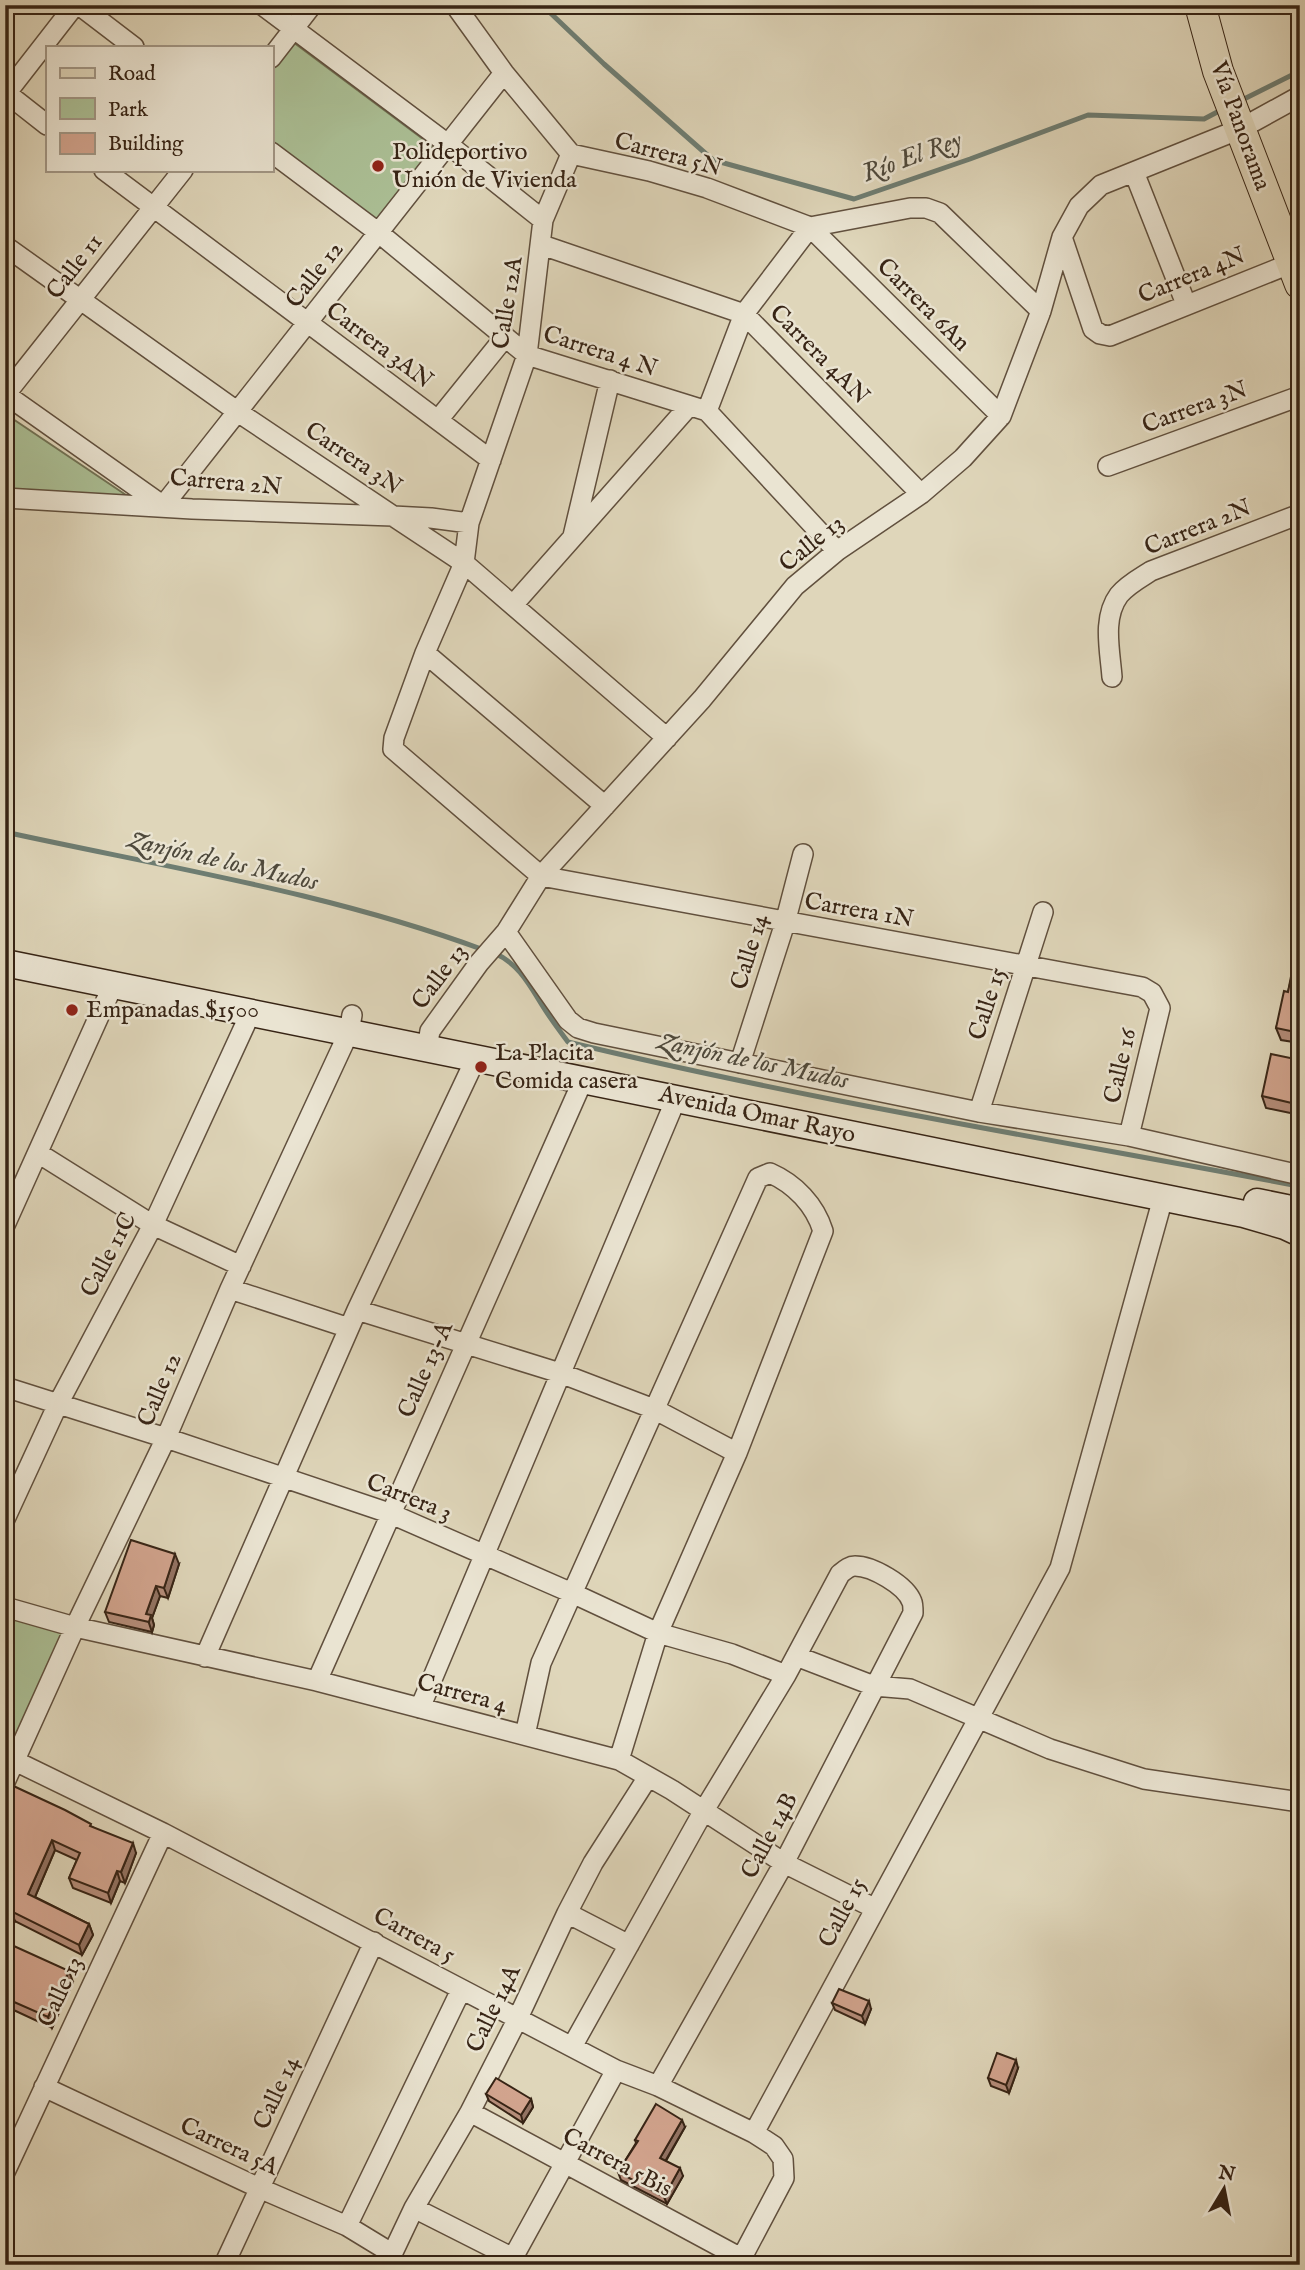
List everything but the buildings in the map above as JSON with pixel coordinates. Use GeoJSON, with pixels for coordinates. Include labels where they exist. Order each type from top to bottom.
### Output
{"type":"FeatureCollection","features":[{"type":"Feature","properties":{"kind":"main road","name":"Vía Panorama"},"geometry":{"type":"LineString","coordinates":[[1200,5],[1218,71],[1296,273]]}},
{"type":"Feature","properties":{"kind":"street"},"geometry":{"type":"LineString","coordinates":[[46,124],[6,93],[77,5],[133,46]]}},
{"type":"Feature","properties":{"kind":"street"},"geometry":{"type":"LineString","coordinates":[[262,5],[449,145],[543,220]]}},
{"type":"Feature","properties":{"kind":"street"},"geometry":{"type":"LineString","coordinates":[[273,55],[312,5]]}},
{"type":"Feature","properties":{"kind":"street"},"geometry":{"type":"LineString","coordinates":[[455,5],[504,73],[571,154]]}},
{"type":"Feature","properties":{"kind":"street","name":"Calle 12"},"geometry":{"type":"LineString","coordinates":[[163,506],[504,73]]}},
{"type":"Feature","properties":{"kind":"street","name":"Calle 13"},"geometry":{"type":"LineString","coordinates":[[429,1039],[479,962],[506,932],[541,876],[702,699],[795,586],[837,551],[921,494],[963,458],[1001,416],[1041,311],[1062,237],[1079,206],[1101,185],[1134,172],[1237,121],[1300,96]]}},
{"type":"Feature","properties":{"kind":"street","name":"Carrera 4 N"},"geometry":{"type":"LineString","coordinates":[[273,154],[379,233],[527,355],[698,409],[837,551]]}},
{"type":"Feature","properties":{"kind":"street","name":"Calle 12A"},"geometry":{"type":"LineString","coordinates":[[469,523],[527,355],[543,220],[571,154]]}},
{"type":"Feature","properties":{"kind":"street","name":"Carrera 5N"},"geometry":{"type":"LineString","coordinates":[[571,154],[649,171],[707,188],[810,228]]}},
{"type":"Feature","properties":{"kind":"street","name":"Carrera 3AN"},"geometry":{"type":"LineString","coordinates":[[107,172],[491,460]]}},
{"type":"Feature","properties":{"kind":"street","name":"Calle 11"},"geometry":{"type":"LineString","coordinates":[[5,395],[181,172]]}},
{"type":"Feature","properties":{"kind":"street"},"geometry":{"type":"LineString","coordinates":[[1134,172],[1186,304]]}},
{"type":"Feature","properties":{"kind":"street"},"geometry":{"type":"LineString","coordinates":[[513,605],[572,539],[698,409],[744,314],[810,228],[909,208],[926,208],[940,213],[1041,311]]}},
{"type":"Feature","properties":{"kind":"street","name":"Carrera 6An"},"geometry":{"type":"LineString","coordinates":[[810,228],[1001,416]]}},
{"type":"Feature","properties":{"kind":"street","name":"Carrera 4N"},"geometry":{"type":"LineString","coordinates":[[1062,237],[1093,329],[1110,336],[1186,304],[1296,273]]}},
{"type":"Feature","properties":{"kind":"street","name":"Carrera 4AN"},"geometry":{"type":"LineString","coordinates":[[542,245],[744,314],[921,494]]}},
{"type":"Feature","properties":{"kind":"street","name":"Carrera 3N"},"geometry":{"type":"LineString","coordinates":[[5,246],[238,412],[393,516],[469,523]]}},
{"type":"Feature","properties":{"kind":"street"},"geometry":{"type":"LineString","coordinates":[[438,420],[505,337]]}},
{"type":"Feature","properties":{"kind":"street"},"geometry":{"type":"LineString","coordinates":[[572,539],[610,380]]}},
{"type":"Feature","properties":{"kind":"street","name":"Carrera 2N"},"geometry":{"type":"LineString","coordinates":[[5,395],[163,506],[393,516]]}},
{"type":"Feature","properties":{"kind":"street","name":"Carrera 3N"},"geometry":{"type":"LineString","coordinates":[[1108,466],[1300,396]]}},
{"type":"Feature","properties":{"kind":"street"},"geometry":{"type":"LineString","coordinates":[[5,498],[163,506]]}},
{"type":"Feature","properties":{"kind":"street","name":"Carrera 2N"},"geometry":{"type":"LineString","coordinates":[[1112,677],[1108,627],[1112,610],[1125,589],[1151,571],[1300,514]]}},
{"type":"Feature","properties":{"kind":"street"},"geometry":{"type":"LineString","coordinates":[[393,516],[464,564],[667,738]]}},
{"type":"Feature","properties":{"kind":"street"},"geometry":{"type":"LineString","coordinates":[[469,523],[464,564],[425,653],[394,738],[393,749],[541,876]]}},
{"type":"Feature","properties":{"kind":"street"},"geometry":{"type":"LineString","coordinates":[[425,653],[604,806]]}},
{"type":"Feature","properties":{"kind":"street","name":"Calle 14"},"geometry":{"type":"LineString","coordinates":[[740,1063],[785,923],[803,855]]}},
{"type":"Feature","properties":{"kind":"street","name":"Carrera 1N"},"geometry":{"type":"LineString","coordinates":[[541,876],[1142,987],[1152,993],[1160,1008]]}},
{"type":"Feature","properties":{"kind":"street","name":"Calle 15"},"geometry":{"type":"LineString","coordinates":[[979,1112],[1043,912]]}},
{"type":"Feature","properties":{"kind":"street"},"geometry":{"type":"LineString","coordinates":[[506,932],[568,1020],[578,1028],[979,1112],[1129,1136],[1300,1175]]}},
{"type":"Feature","properties":{"kind":"street","name":"Avenida Omar Rayo"},"geometry":{"type":"LineString","coordinates":[[5,947],[429,1039],[1246,1200],[1300,1208]]}},
{"type":"Feature","properties":{"kind":"street","name":"Avenida Omar Rayo"},"geometry":{"type":"LineString","coordinates":[[5,963],[251,1012],[350,1023]]}},
{"type":"Feature","properties":{"kind":"street"},"geometry":{"type":"LineString","coordinates":[[5,1225],[113,985]]}},
{"type":"Feature","properties":{"kind":"street","name":"Calle 16"},"geometry":{"type":"LineString","coordinates":[[1129,1136],[1160,1008]]}},
{"type":"Feature","properties":{"kind":"street","name":"Calle 11C"},"geometry":{"type":"LineString","coordinates":[[5,1519],[58,1404],[153,1225],[251,1012]]}},
{"type":"Feature","properties":{"kind":"street","name":"Calle 12"},"geometry":{"type":"LineString","coordinates":[[5,1782],[75,1627],[166,1438],[350,1023]]}},
{"type":"Feature","properties":{"kind":"street","name":"Avenida Omar Rayo"},"geometry":{"type":"LineString","coordinates":[[429,1039],[475,1058],[1244,1214],[1300,1233]]}},
{"type":"Feature","properties":{"kind":"street"},"geometry":{"type":"LineString","coordinates":[[205,1657],[353,1319],[475,1058]]}},
{"type":"Feature","properties":{"kind":"street","name":"Calle 13-A"},"geometry":{"type":"LineString","coordinates":[[317,1681],[389,1513],[583,1080]]}},
{"type":"Feature","properties":{"kind":"street"},"geometry":{"type":"LineString","coordinates":[[420,1708],[676,1099]]}},
{"type":"Feature","properties":{"kind":"street"},"geometry":{"type":"LineString","coordinates":[[38,1153],[153,1225],[241,1266]]}},
{"type":"Feature","properties":{"kind":"street"},"geometry":{"type":"LineString","coordinates":[[525,1735],[541,1663],[758,1178],[770,1173],[782,1178],[811,1204],[823,1231],[737,1453],[658,1633],[619,1760]]}},
{"type":"Feature","properties":{"kind":"street","name":"Calle 15"},"geometry":{"type":"LineString","coordinates":[[754,2133],[1060,1568],[1163,1198]]}},
{"type":"Feature","properties":{"kind":"street"},"geometry":{"type":"LineString","coordinates":[[230,1289],[465,1343],[560,1373],[654,1409],[737,1453]]}},
{"type":"Feature","properties":{"kind":"street","name":"Carrera 3"},"geometry":{"type":"LineString","coordinates":[[5,1387],[389,1513],[658,1633],[732,1654],[786,1675]]}},
{"type":"Feature","properties":{"kind":"street","name":"Calle 14B"},"geometry":{"type":"LineString","coordinates":[[658,2086],[784,1863],[913,1613],[913,1603],[895,1582],[880,1574],[857,1566],[847,1568],[841,1574],[796,1656]]}},
{"type":"Feature","properties":{"kind":"street","name":"Carrera 4"},"geometry":{"type":"LineString","coordinates":[[5,1607],[75,1627],[317,1681],[619,1760],[672,1790],[784,1863],[874,1908]]}},
{"type":"Feature","properties":{"kind":"street"},"geometry":{"type":"LineString","coordinates":[[573,2045],[704,1812],[796,1656],[874,1686],[910,1689],[1050,1749],[1144,1779],[1300,1802]]}},
{"type":"Feature","properties":{"kind":"street","name":"Carrera 5"},"geometry":{"type":"LineString","coordinates":[[15,1761],[163,1833],[374,1942],[517,2020],[573,2045],[616,2070],[658,2086],[754,2133],[774,2146],[783,2159],[785,2178],[739,2261]]}},
{"type":"Feature","properties":{"kind":"street","name":"Calle 14A"},"geometry":{"type":"LineString","coordinates":[[390,2259],[414,2208],[470,2112],[593,1863],[648,1777]]}},
{"type":"Feature","properties":{"kind":"street","name":"Calle 13"},"geometry":{"type":"LineString","coordinates":[[5,2172],[163,1833]]}},
{"type":"Feature","properties":{"kind":"street"},"geometry":{"type":"LineString","coordinates":[[567,1913],[629,1945]]}},
{"type":"Feature","properties":{"kind":"street","name":"Calle 14"},"geometry":{"type":"LineString","coordinates":[[224,2265],[374,1942]]}},
{"type":"Feature","properties":{"kind":"street"},"geometry":{"type":"LineString","coordinates":[[347,2226],[461,1990]]}},
{"type":"Feature","properties":{"kind":"street"},"geometry":{"type":"LineString","coordinates":[[414,2208],[511,2261],[616,2070]]}},
{"type":"Feature","properties":{"kind":"street","name":"Carrera 5A"},"geometry":{"type":"LineString","coordinates":[[44,2087],[259,2189],[347,2226],[390,2259]]}},
{"type":"Feature","properties":{"kind":"street","name":"Carrera 5Bis"},"geometry":{"type":"LineString","coordinates":[[470,2112],[739,2261]]}},
{"type":"Feature","properties":{"kind":"green space"},"geometry":{"type":"Polygon","coordinates":[[[293,42],[435,148],[376,224],[273,147],[273,67],[293,42]]]}},
{"type":"Feature","properties":{"kind":"green space"},"geometry":{"type":"Polygon","coordinates":[[[7,415],[129,497],[5,491],[7,415]]]}},
{"type":"Feature","properties":{"kind":"green space"},"geometry":{"type":"Polygon","coordinates":[[[5,1607],[75,1627],[5,1782],[5,1607]]]}},
{"type":"Feature","properties":{"kind":"waterway","name":"Río El Rey"},"geometry":{"type":"LineString","coordinates":[[542,5],[713,160],[854,199],[1088,115],[1204,119],[1223,109]]}},
{"type":"Feature","properties":{"kind":"waterway","name":"Río El Rey"},"geometry":{"type":"LineString","coordinates":[[1238,102],[1300,71]]}},
{"type":"Feature","properties":{"kind":"waterway","name":"Zanjón de los Mudos"},"geometry":{"type":"LineString","coordinates":[[5,832],[307,897],[367,912],[484,950]]}},
{"type":"Feature","properties":{"kind":"waterway","name":"Zanjón de los Mudos"},"geometry":{"type":"LineString","coordinates":[[494,953],[510,962],[522,975],[568,1042],[839,1101],[1293,1185]]}},
{"type":"Feature","properties":{"kind":"place","name":"Polideportivo Unión de Vivienda"},"geometry":{"type":"Point","coordinates":[378,166]}},
{"type":"Feature","properties":{"kind":"place","name":"Empanadas $1500"},"geometry":{"type":"Point","coordinates":[72,1010]}},
{"type":"Feature","properties":{"kind":"place","name":"La Placita Comida casera"},"geometry":{"type":"Point","coordinates":[481,1067]}}]}
